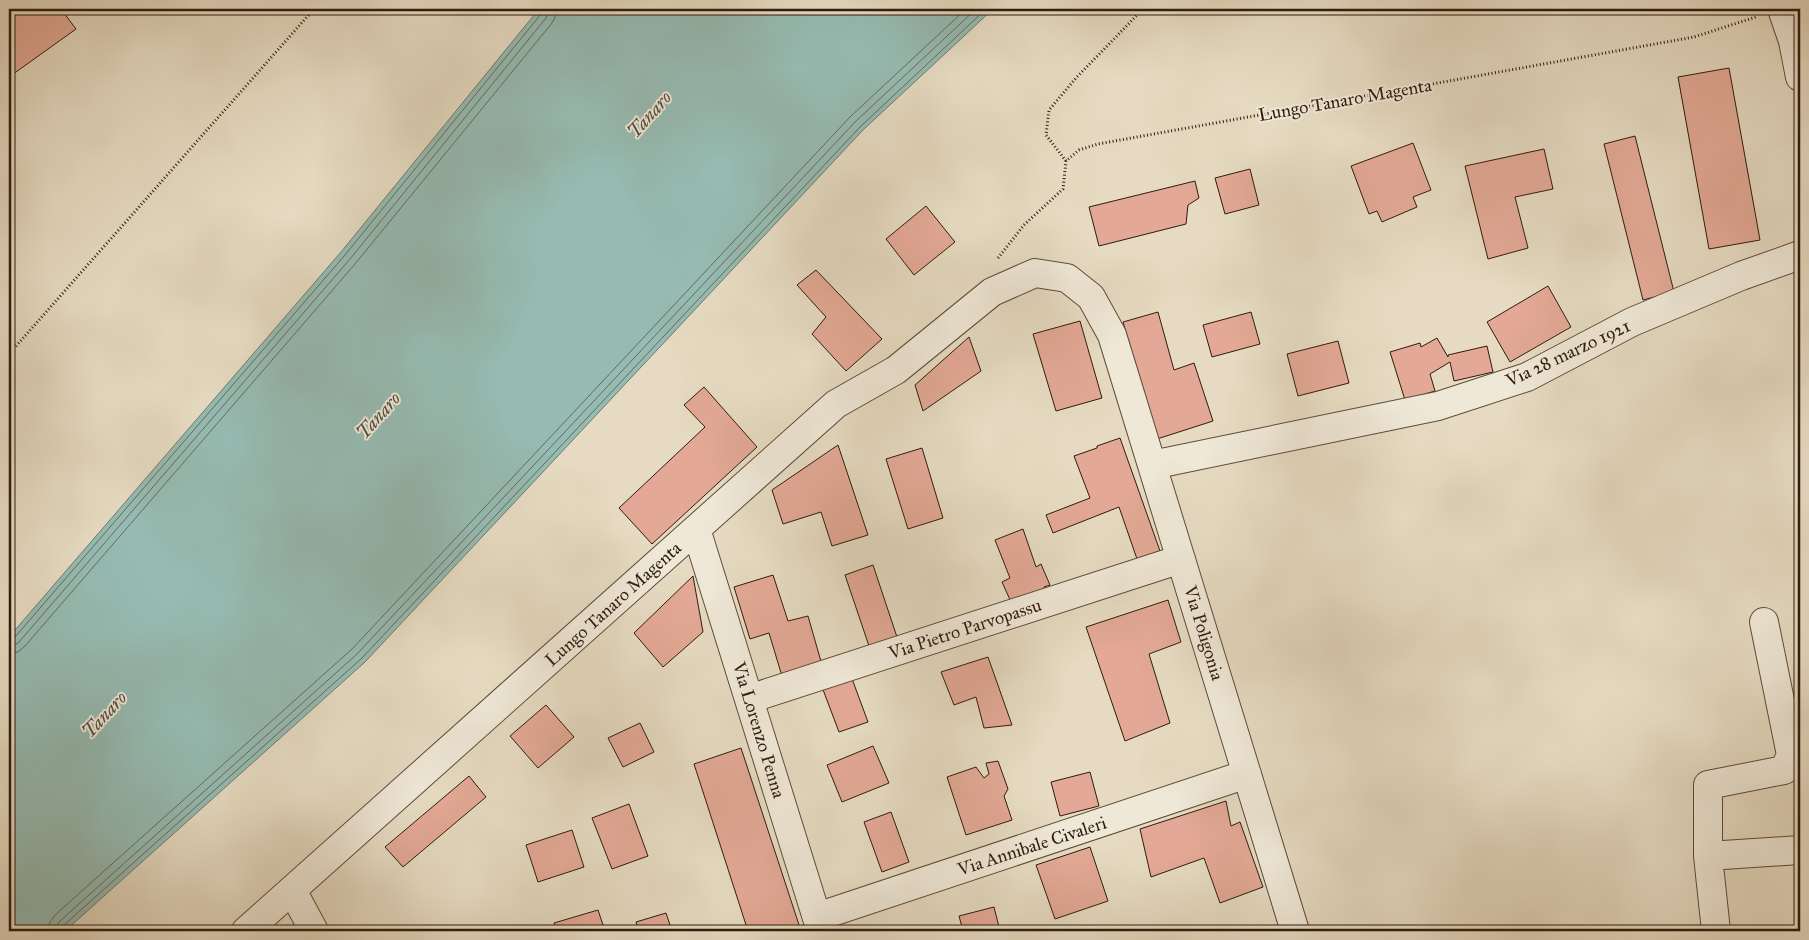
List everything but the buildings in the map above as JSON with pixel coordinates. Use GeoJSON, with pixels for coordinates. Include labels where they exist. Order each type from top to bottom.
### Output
{"type":"FeatureCollection","features":[{"type":"Feature","properties":{"kind":"street"},"geometry":{"type":"LineString","coordinates":[[1773,12],[1793,41],[1800,77]]}},
{"type":"Feature","properties":{"kind":"street","name":"Via 28 marzo 1921"},"geometry":{"type":"LineString","coordinates":[[1152,465],[1438,406],[1528,377],[1632,322],[1741,276],[1800,255]]}},
{"type":"Feature","properties":{"kind":"street","name":"Lungo Tanaro Magenta"},"geometry":{"type":"LineString","coordinates":[[246,931],[836,404],[896,370],[992,292],[1035,273],[1067,278],[1091,297],[1112,335]]}},
{"type":"Feature","properties":{"kind":"street","name":"Via Poligonia"},"geometry":{"type":"LineString","coordinates":[[1112,335],[1296,931]]}},
{"type":"Feature","properties":{"kind":"street","name":"Via Lorenzo Penna"},"geometry":{"type":"LineString","coordinates":[[696,529],[819,924]]}},
{"type":"Feature","properties":{"kind":"street","name":"Via Pietro Parvopassu"},"geometry":{"type":"LineString","coordinates":[[749,699],[1181,559]]}},
{"type":"Feature","properties":{"kind":"street"},"geometry":{"type":"LineString","coordinates":[[1716,931],[1708,856],[1708,785],[1784,770],[1791,755],[1764,622]]}},
{"type":"Feature","properties":{"kind":"street","name":"Via Annibale Civaleri"},"geometry":{"type":"LineString","coordinates":[[819,924],[1247,774]]}},
{"type":"Feature","properties":{"kind":"street"},"geometry":{"type":"LineString","coordinates":[[1708,856],[1800,850]]}},
{"type":"Feature","properties":{"kind":"street"},"geometry":{"type":"LineString","coordinates":[[292,890],[314,931]]}},
{"type":"Feature","properties":{"kind":"path"},"geometry":{"type":"LineString","coordinates":[[9,354],[314,9]]}},
{"type":"Feature","properties":{"kind":"path"},"geometry":{"type":"LineString","coordinates":[[992,292],[992,266],[1024,225],[1063,189],[1066,161],[1046,135],[1049,110],[1076,78],[1143,9]]}},
{"type":"Feature","properties":{"kind":"path","name":"Lungo Tanaro Magenta"},"geometry":{"type":"LineString","coordinates":[[1066,161],[1079,150],[1098,144],[1694,37],[1773,12]]}},
{"type":"Feature","properties":{"kind":"water","name":"Tanaro"},"geometry":{"type":"Polygon","coordinates":[[[539,9],[993,9],[863,130],[365,662],[65,931],[9,931],[9,637],[341,252],[539,9]]]}}]}
